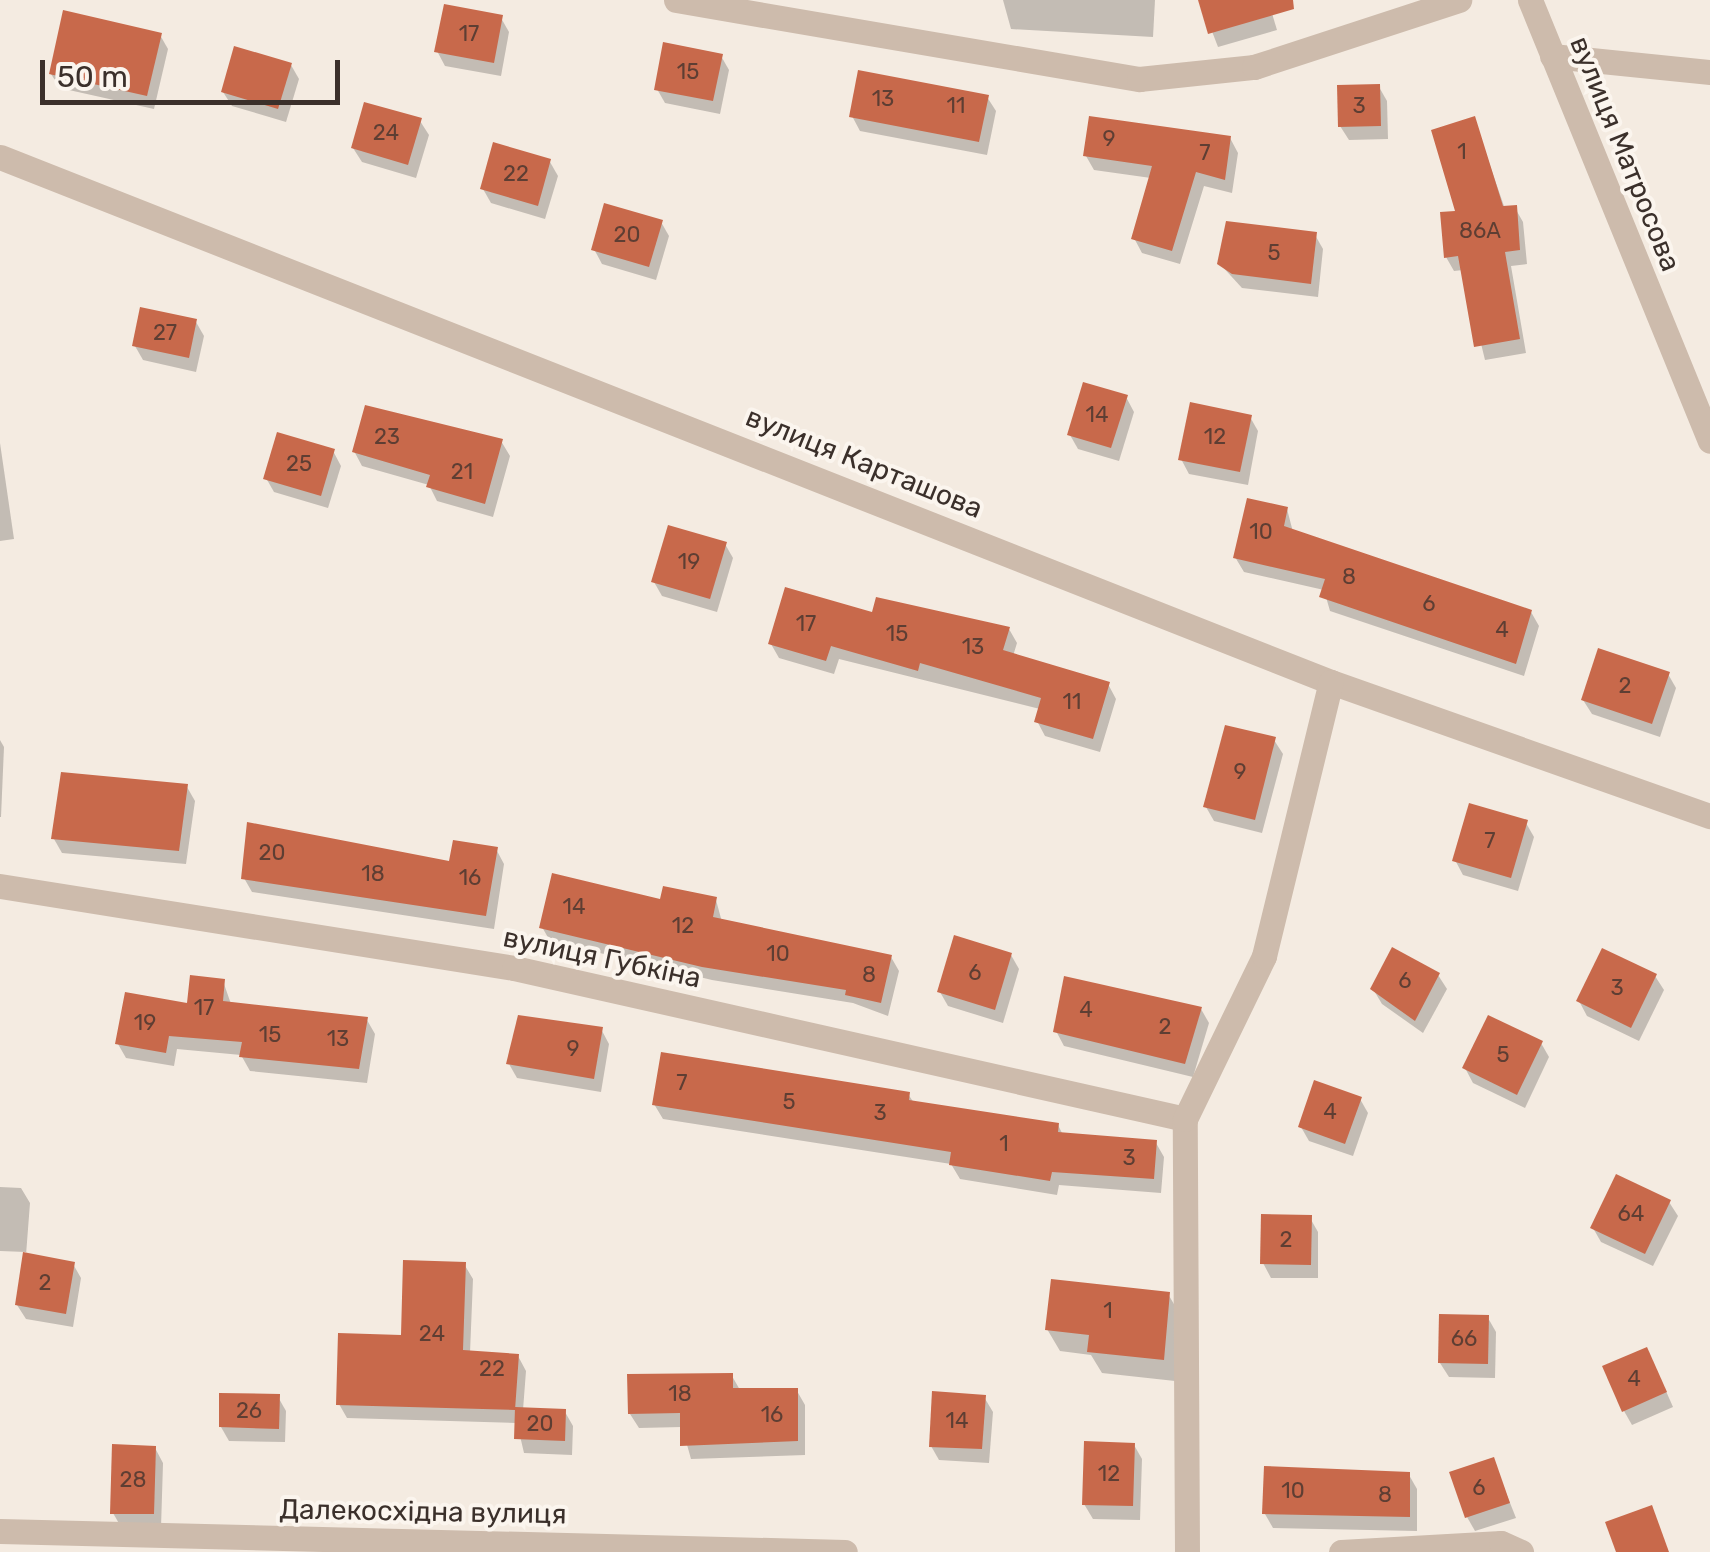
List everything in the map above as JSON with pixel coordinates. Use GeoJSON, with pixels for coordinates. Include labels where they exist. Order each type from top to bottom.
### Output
{"type":"FeatureCollection","features":[{"type":"Feature","properties":{"kind":"street"},"geometry":{"type":"LineString","coordinates":[[676,0],[1139,79],[1254,67],[1460,0]]}},
{"type":"Feature","properties":{"kind":"street","name":"вулиця Матросова"},"geometry":{"type":"LineString","coordinates":[[1530,0],[1710,441]]}},
{"type":"Feature","properties":{"kind":"street"},"geometry":{"type":"LineString","coordinates":[[1552,56],[1710,72]]}},
{"type":"Feature","properties":{"kind":"street","name":"вулиця Карташова"},"geometry":{"type":"LineString","coordinates":[[0,157],[1331,682],[1710,816]]}},
{"type":"Feature","properties":{"kind":"street"},"geometry":{"type":"LineString","coordinates":[[1187,1552],[1185,1119],[1264,956],[1331,682]]}},
{"type":"Feature","properties":{"kind":"street","name":"вулиця Губкіна"},"geometry":{"type":"LineString","coordinates":[[0,886],[514,968],[1185,1119]]}},
{"type":"Feature","properties":{"kind":"street","name":"Далекосхідна вулиця"},"geometry":{"type":"LineString","coordinates":[[0,1531],[845,1552]]}},
{"type":"Feature","properties":{"kind":"street"},"geometry":{"type":"LineString","coordinates":[[1341,1552],[1501,1543],[1522,1552]]}},
{"type":"Feature","properties":{"kind":"building"},"geometry":{"type":"Polygon","coordinates":[[[1198,0],[1293,0],[1294,9],[1208,34],[1198,0]]]}},
{"type":"Feature","properties":{"kind":"building"},"geometry":{"type":"Polygon","coordinates":[[[444,4],[503,15],[494,63],[434,52],[444,4]]]}},
{"type":"Feature","properties":{"kind":"building"},"geometry":{"type":"Polygon","coordinates":[[[63,10],[162,33],[147,96],[49,74],[63,10]]]}},
{"type":"Feature","properties":{"kind":"building"},"geometry":{"type":"Polygon","coordinates":[[[663,42],[723,54],[713,101],[654,90],[663,42]]]}},
{"type":"Feature","properties":{"kind":"building"},"geometry":{"type":"Polygon","coordinates":[[[234,46],[292,63],[278,109],[221,92],[234,46]]]}},
{"type":"Feature","properties":{"kind":"building"},"geometry":{"type":"Polygon","coordinates":[[[858,70],[989,95],[979,142],[849,117],[858,70]]]}},
{"type":"Feature","properties":{"kind":"building"},"geometry":{"type":"Polygon","coordinates":[[[1380,84],[1381,126],[1338,127],[1337,85],[1380,84]]]}},
{"type":"Feature","properties":{"kind":"building"},"geometry":{"type":"Polygon","coordinates":[[[364,102],[422,118],[408,165],[351,148],[364,102]]]}},
{"type":"Feature","properties":{"kind":"building"},"geometry":{"type":"Polygon","coordinates":[[[1089,116],[1231,136],[1225,180],[1196,172],[1172,251],[1131,239],[1152,166],[1083,156],[1089,116]]]}},
{"type":"Feature","properties":{"kind":"building"},"geometry":{"type":"Polygon","coordinates":[[[1475,116],[1503,206],[1517,205],[1520,250],[1505,252],[1520,339],[1474,347],[1458,256],[1444,258],[1440,212],[1455,211],[1431,130],[1475,116]]]}},
{"type":"Feature","properties":{"kind":"building"},"geometry":{"type":"Polygon","coordinates":[[[493,142],[551,159],[538,206],[480,189],[493,142]]]}},
{"type":"Feature","properties":{"kind":"building"},"geometry":{"type":"Polygon","coordinates":[[[604,203],[663,220],[649,267],[591,250],[604,203]]]}},
{"type":"Feature","properties":{"kind":"building"},"geometry":{"type":"Polygon","coordinates":[[[1226,221],[1317,232],[1311,284],[1232,274],[1217,264],[1226,221]]]}},
{"type":"Feature","properties":{"kind":"building"},"geometry":{"type":"Polygon","coordinates":[[[140,307],[197,319],[189,358],[132,346],[140,307]]]}},
{"type":"Feature","properties":{"kind":"building"},"geometry":{"type":"Polygon","coordinates":[[[1083,382],[1128,395],[1111,448],[1067,435],[1083,382]]]}},
{"type":"Feature","properties":{"kind":"building"},"geometry":{"type":"Polygon","coordinates":[[[1190,402],[1252,415],[1240,472],[1178,460],[1190,402]]]}},
{"type":"Feature","properties":{"kind":"building"},"geometry":{"type":"Polygon","coordinates":[[[365,405],[503,439],[485,504],[426,487],[430,475],[352,452],[365,405]]]}},
{"type":"Feature","properties":{"kind":"building"},"geometry":{"type":"Polygon","coordinates":[[[277,432],[335,449],[321,496],[263,479],[277,432]]]}},
{"type":"Feature","properties":{"kind":"building"},"geometry":{"type":"Polygon","coordinates":[[[1247,498],[1288,507],[1284,526],[1532,610],[1516,664],[1319,597],[1325,579],[1233,558],[1247,498]]]}},
{"type":"Feature","properties":{"kind":"building"},"geometry":{"type":"Polygon","coordinates":[[[668,525],[727,542],[710,599],[651,582],[668,525]]]}},
{"type":"Feature","properties":{"kind":"building"},"geometry":{"type":"Polygon","coordinates":[[[785,587],[872,612],[876,597],[1010,627],[1003,650],[1110,682],[1093,739],[1034,722],[1041,698],[920,663],[918,671],[831,646],[826,661],[768,644],[785,587]]]}},
{"type":"Feature","properties":{"kind":"building"},"geometry":{"type":"Polygon","coordinates":[[[1598,648],[1670,672],[1652,724],[1581,700],[1598,648]]]}},
{"type":"Feature","properties":{"kind":"building"},"geometry":{"type":"Polygon","coordinates":[[[1225,725],[1276,737],[1255,820],[1203,807],[1225,725]]]}},
{"type":"Feature","properties":{"kind":"building"},"geometry":{"type":"Polygon","coordinates":[[[61,772],[188,784],[179,851],[51,839],[61,772]]]}},
{"type":"Feature","properties":{"kind":"building"},"geometry":{"type":"Polygon","coordinates":[[[1469,803],[1528,820],[1511,878],[1452,861],[1469,803]]]}},
{"type":"Feature","properties":{"kind":"building"},"geometry":{"type":"Polygon","coordinates":[[[247,822],[449,861],[453,840],[498,847],[486,916],[241,879],[247,822]]]}},
{"type":"Feature","properties":{"kind":"building"},"geometry":{"type":"Polygon","coordinates":[[[552,873],[660,899],[663,886],[717,897],[713,917],[892,955],[881,1003],[845,995],[846,990],[702,967],[539,928],[552,873]]]}},
{"type":"Feature","properties":{"kind":"building"},"geometry":{"type":"Polygon","coordinates":[[[954,935],[1012,953],[995,1010],[937,992],[954,935]]]}},
{"type":"Feature","properties":{"kind":"building"},"geometry":{"type":"Polygon","coordinates":[[[1392,947],[1440,973],[1415,1021],[1370,989],[1392,947]]]}},
{"type":"Feature","properties":{"kind":"building"},"geometry":{"type":"Polygon","coordinates":[[[1602,948],[1657,974],[1631,1028],[1576,1001],[1602,948]]]}},
{"type":"Feature","properties":{"kind":"building"},"geometry":{"type":"Polygon","coordinates":[[[190,975],[225,979],[223,1001],[368,1017],[359,1069],[239,1057],[242,1042],[169,1036],[166,1053],[115,1044],[125,992],[187,1003],[190,975]]]}},
{"type":"Feature","properties":{"kind":"building"},"geometry":{"type":"Polygon","coordinates":[[[1064,976],[1202,1007],[1185,1064],[1053,1032],[1064,976]]]}},
{"type":"Feature","properties":{"kind":"building"},"geometry":{"type":"Polygon","coordinates":[[[518,1015],[603,1027],[594,1079],[506,1064],[518,1015]]]}},
{"type":"Feature","properties":{"kind":"building"},"geometry":{"type":"Polygon","coordinates":[[[1488,1015],[1543,1041],[1517,1095],[1462,1068],[1488,1015]]]}},
{"type":"Feature","properties":{"kind":"building"},"geometry":{"type":"Polygon","coordinates":[[[661,1052],[910,1092],[909,1100],[1059,1123],[1058,1132],[1157,1140],[1154,1179],[1052,1172],[1050,1181],[949,1165],[951,1152],[652,1105],[661,1052]]]}},
{"type":"Feature","properties":{"kind":"building"},"geometry":{"type":"Polygon","coordinates":[[[1314,1080],[1362,1097],[1345,1144],[1298,1127],[1314,1080]]]}},
{"type":"Feature","properties":{"kind":"building"},"geometry":{"type":"Polygon","coordinates":[[[1616,1174],[1671,1200],[1645,1254],[1590,1228],[1616,1174]]]}},
{"type":"Feature","properties":{"kind":"building"},"geometry":{"type":"Polygon","coordinates":[[[1261,1214],[1312,1215],[1311,1265],[1260,1264],[1261,1214]]]}},
{"type":"Feature","properties":{"kind":"building"},"geometry":{"type":"Polygon","coordinates":[[[23,1252],[75,1262],[66,1314],[15,1305],[23,1252]]]}},
{"type":"Feature","properties":{"kind":"building"},"geometry":{"type":"Polygon","coordinates":[[[403,1260],[466,1262],[463,1350],[519,1354],[515,1410],[336,1405],[338,1333],[401,1335],[403,1260]]]}},
{"type":"Feature","properties":{"kind":"building"},"geometry":{"type":"Polygon","coordinates":[[[1051,1279],[1170,1292],[1164,1360],[1087,1352],[1089,1335],[1045,1330],[1051,1279]]]}},
{"type":"Feature","properties":{"kind":"building"},"geometry":{"type":"Polygon","coordinates":[[[1439,1314],[1489,1315],[1488,1364],[1438,1363],[1439,1314]]]}},
{"type":"Feature","properties":{"kind":"building"},"geometry":{"type":"Polygon","coordinates":[[[1647,1347],[1667,1392],[1622,1412],[1602,1366],[1647,1347]]]}},
{"type":"Feature","properties":{"kind":"building"},"geometry":{"type":"Polygon","coordinates":[[[733,1373],[733,1388],[798,1388],[798,1441],[680,1446],[680,1413],[628,1414],[627,1374],[733,1373]]]}},
{"type":"Feature","properties":{"kind":"building"},"geometry":{"type":"Polygon","coordinates":[[[932,1391],[986,1395],[982,1449],[929,1447],[932,1391]]]}},
{"type":"Feature","properties":{"kind":"building"},"geometry":{"type":"Polygon","coordinates":[[[219,1393],[280,1394],[279,1429],[219,1427],[219,1393]]]}},
{"type":"Feature","properties":{"kind":"building"},"geometry":{"type":"Polygon","coordinates":[[[515,1407],[566,1409],[565,1441],[514,1439],[515,1407]]]}},
{"type":"Feature","properties":{"kind":"building"},"geometry":{"type":"Polygon","coordinates":[[[1084,1441],[1135,1443],[1133,1506],[1082,1505],[1084,1441]]]}},
{"type":"Feature","properties":{"kind":"building"},"geometry":{"type":"Polygon","coordinates":[[[112,1444],[156,1446],[154,1514],[110,1514],[112,1444]]]}},
{"type":"Feature","properties":{"kind":"building"},"geometry":{"type":"Polygon","coordinates":[[[1494,1457],[1510,1503],[1465,1518],[1449,1472],[1494,1457]]]}},
{"type":"Feature","properties":{"kind":"building"},"geometry":{"type":"Polygon","coordinates":[[[1264,1466],[1410,1472],[1410,1517],[1262,1514],[1264,1466]]]}},
{"type":"Feature","properties":{"kind":"building"},"geometry":{"type":"Polygon","coordinates":[[[1652,1505],[1669,1552],[1616,1552],[1605,1522],[1652,1505]]]}}]}
